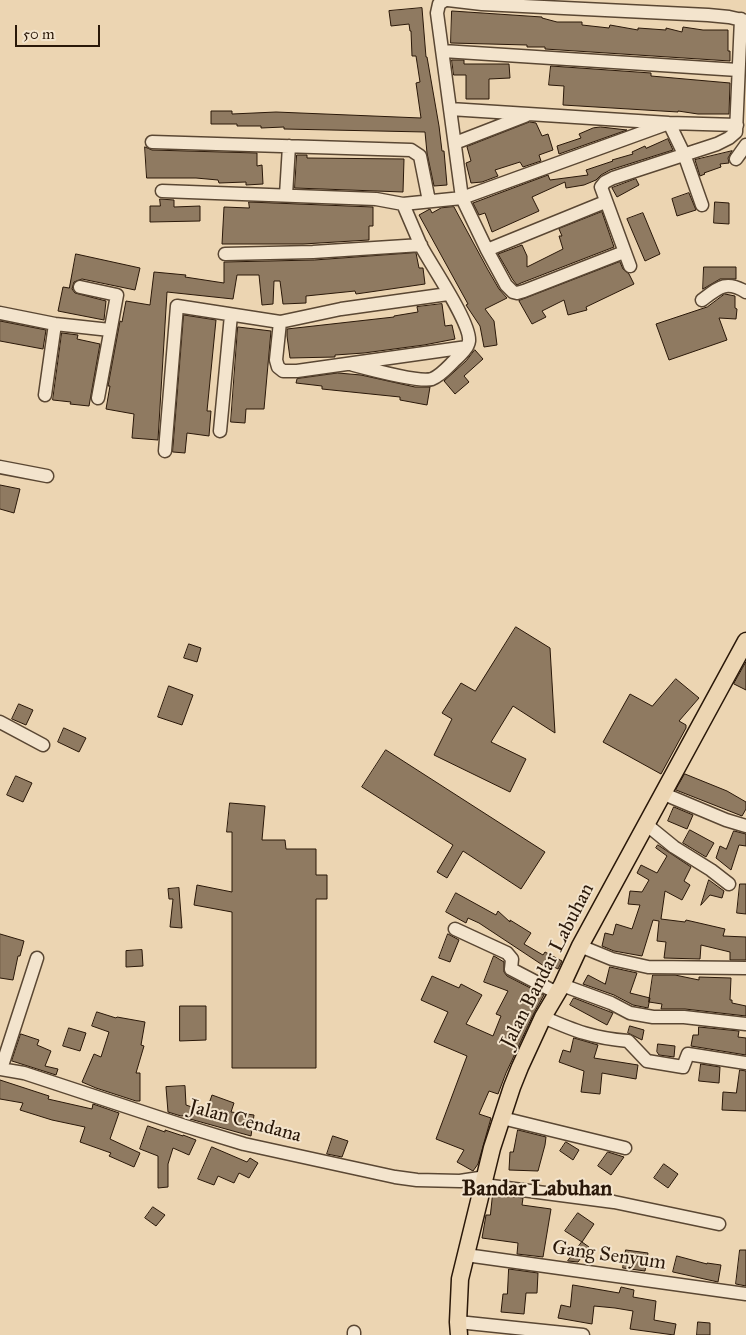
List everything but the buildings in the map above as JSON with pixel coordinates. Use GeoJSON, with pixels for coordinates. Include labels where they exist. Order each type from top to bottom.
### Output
{"type":"FeatureCollection","features":[{"type":"Feature","properties":{"kind":"main road","name":"Jalan Bandar Labuhan"},"geometry":{"type":"LineString","coordinates":[[458,1329],[460,1279],[492,1148],[512,1087],[543,1017],[580,946],[746,641]]}},
{"type":"Feature","properties":{"kind":"street"},"geometry":{"type":"LineString","coordinates":[[624,252],[517,293],[510,290],[487,250],[462,198],[438,8],[440,4],[447,0],[482,4],[699,14],[743,20],[738,70],[740,131]]}},
{"type":"Feature","properties":{"kind":"street"},"geometry":{"type":"LineString","coordinates":[[443,51],[738,70]]}},
{"type":"Feature","properties":{"kind":"street"},"geometry":{"type":"LineString","coordinates":[[450,108],[528,115],[669,123],[740,131]]}},
{"type":"Feature","properties":{"kind":"street"},"geometry":{"type":"LineString","coordinates":[[455,143],[528,115]]}},
{"type":"Feature","properties":{"kind":"street"},"geometry":{"type":"LineString","coordinates":[[669,123],[684,154],[702,205]]}},
{"type":"Feature","properties":{"kind":"street"},"geometry":{"type":"LineString","coordinates":[[162,190],[376,199],[403,204],[462,198],[669,123]]}},
{"type":"Feature","properties":{"kind":"street"},"geometry":{"type":"LineString","coordinates":[[630,266],[601,187],[608,180],[717,144],[740,131]]}},
{"type":"Feature","properties":{"kind":"street"},"geometry":{"type":"LineString","coordinates":[[152,142],[411,150],[420,156],[429,201]]}},
{"type":"Feature","properties":{"kind":"street"},"geometry":{"type":"LineString","coordinates":[[736,159],[746,145]]}},
{"type":"Feature","properties":{"kind":"street"},"geometry":{"type":"LineString","coordinates":[[286,195],[289,146]]}},
{"type":"Feature","properties":{"kind":"street"},"geometry":{"type":"LineString","coordinates":[[487,250],[605,202]]}},
{"type":"Feature","properties":{"kind":"street"},"geometry":{"type":"LineString","coordinates":[[350,364],[426,380],[437,377],[467,347],[469,340],[466,329],[421,244],[403,204]]}},
{"type":"Feature","properties":{"kind":"street"},"geometry":{"type":"LineString","coordinates":[[225,254],[313,252],[421,244]]}},
{"type":"Feature","properties":{"kind":"street"},"geometry":{"type":"LineString","coordinates":[[702,300],[723,286],[736,286],[746,292]]}},
{"type":"Feature","properties":{"kind":"street"},"geometry":{"type":"LineString","coordinates":[[80,287],[117,295],[98,398]]}},
{"type":"Feature","properties":{"kind":"street"},"geometry":{"type":"LineString","coordinates":[[165,451],[177,306],[280,322],[341,309],[448,294]]}},
{"type":"Feature","properties":{"kind":"street"},"geometry":{"type":"LineString","coordinates":[[0,313],[55,324],[110,330]]}},
{"type":"Feature","properties":{"kind":"street"},"geometry":{"type":"LineString","coordinates":[[220,431],[231,315]]}},
{"type":"Feature","properties":{"kind":"street"},"geometry":{"type":"LineString","coordinates":[[280,322],[276,360],[283,371],[350,364],[467,347]]}},
{"type":"Feature","properties":{"kind":"street"},"geometry":{"type":"LineString","coordinates":[[45,395],[55,324]]}},
{"type":"Feature","properties":{"kind":"street"},"geometry":{"type":"LineString","coordinates":[[0,467],[48,476]]}},
{"type":"Feature","properties":{"kind":"street"},"geometry":{"type":"LineString","coordinates":[[0,722],[43,745]]}},
{"type":"Feature","properties":{"kind":"street"},"geometry":{"type":"LineString","coordinates":[[664,794],[726,820],[746,826]]}},
{"type":"Feature","properties":{"kind":"street"},"geometry":{"type":"LineString","coordinates":[[647,825],[674,847],[711,870],[729,884]]}},
{"type":"Feature","properties":{"kind":"street"},"geometry":{"type":"LineString","coordinates":[[456,929],[512,956],[511,969],[515,972],[559,989],[610,1003],[630,1013],[653,1018],[684,1018],[746,1024]]}},
{"type":"Feature","properties":{"kind":"street"},"geometry":{"type":"LineString","coordinates":[[580,946],[612,959],[648,967],[746,968]]}},
{"type":"Feature","properties":{"kind":"street"},"geometry":{"type":"LineString","coordinates":[[1,1069],[37,958]]}},
{"type":"Feature","properties":{"kind":"street"},"geometry":{"type":"LineString","coordinates":[[543,1017],[579,1033],[603,1039],[628,1041],[647,1061],[683,1067],[688,1054],[746,1063]]}},
{"type":"Feature","properties":{"kind":"street","name":"Jalan Cendana"},"geometry":{"type":"LineString","coordinates":[[1,1069],[24,1073],[244,1144],[325,1162],[418,1180],[485,1181],[614,1202],[719,1224]]}},
{"type":"Feature","properties":{"kind":"street"},"geometry":{"type":"LineString","coordinates":[[502,1118],[625,1148]]}},
{"type":"Feature","properties":{"kind":"street","name":"Gang Senyum"},"geometry":{"type":"LineString","coordinates":[[466,1255],[746,1294]]}},
{"type":"Feature","properties":{"kind":"street"},"geometry":{"type":"LineString","coordinates":[[458,1329],[583,1335]]}},
{"type":"Feature","properties":{"kind":"district","name":"Bandar Labuhan"},"geometry":{"type":"Point","coordinates":[537,1190]}}]}
